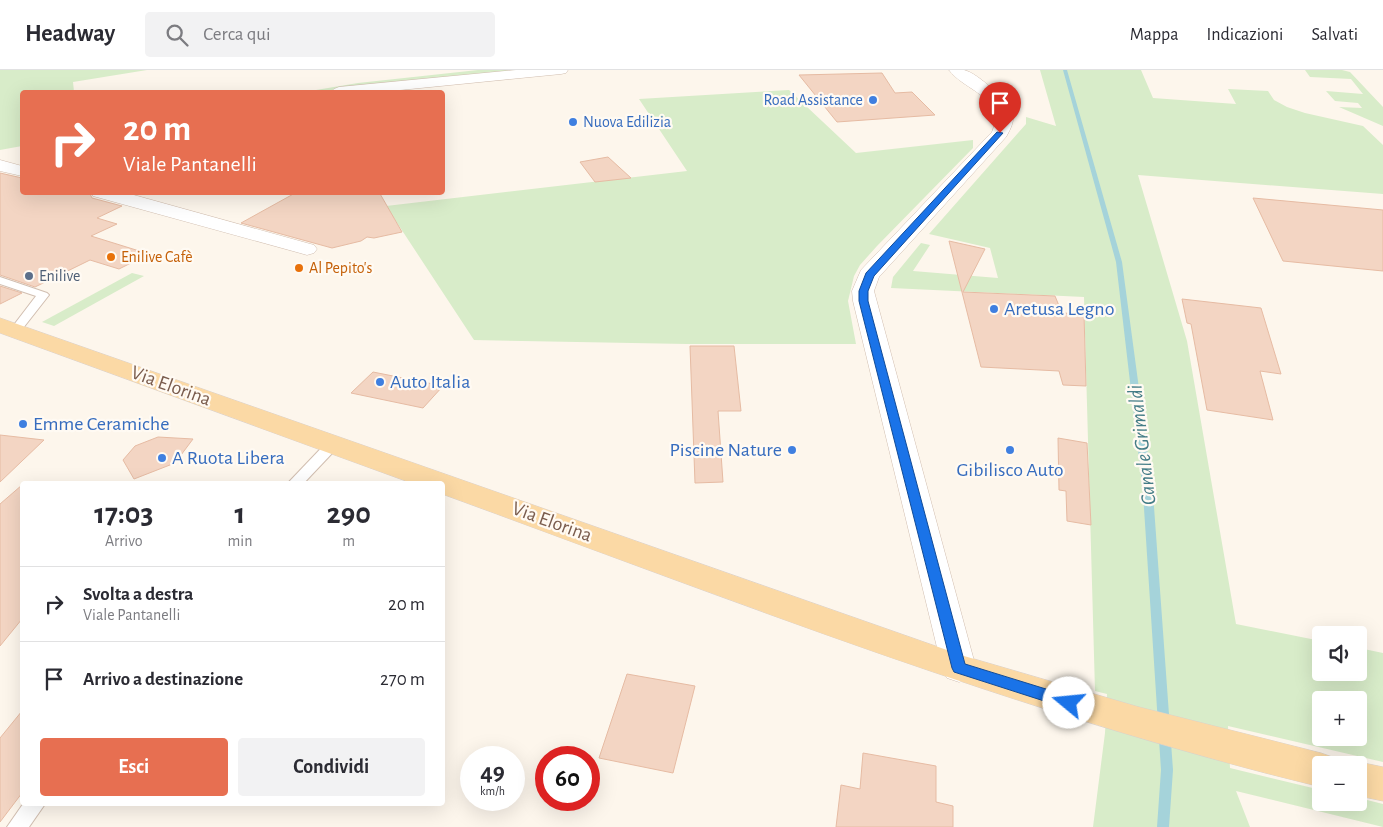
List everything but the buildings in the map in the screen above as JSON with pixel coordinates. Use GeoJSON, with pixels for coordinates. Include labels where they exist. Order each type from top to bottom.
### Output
{"type":"FeatureCollection","features":[{"type":"Feature","properties":{"kind":"main road","name":"Via Elorina"},"geometry":{"type":"LineString","coordinates":[[8,328],[436,481]]}},
{"type":"Feature","properties":{"kind":"main road","name":"Via Elorina"},"geometry":{"type":"LineString","coordinates":[[445,484],[959,668],[1106,714],[1229,749],[1312,768]]}},
{"type":"Feature","properties":{"kind":"main road"},"geometry":{"type":"LineString","coordinates":[[1367,781],[1383,784]]}},
{"type":"Feature","properties":{"kind":"street"},"geometry":{"type":"LineString","coordinates":[[359,90],[561,70]]}},
{"type":"Feature","properties":{"kind":"street"},"geometry":{"type":"LineString","coordinates":[[956,70],[998,103],[1006,120],[1000,133],[869,275],[863,291],[959,668]]}},
{"type":"Feature","properties":{"kind":"street"},"geometry":{"type":"LineString","coordinates":[[0,165],[20,170]]}},
{"type":"Feature","properties":{"kind":"street"},"geometry":{"type":"LineString","coordinates":[[111,195],[307,249]]}},
{"type":"Feature","properties":{"kind":"lane"},"geometry":{"type":"LineString","coordinates":[[0,280],[43,295],[8,328]]}},
{"type":"Feature","properties":{"kind":"lane"},"geometry":{"type":"LineString","coordinates":[[297,481],[333,444]]}},
{"type":"Feature","properties":{"kind":"lane"},"geometry":{"type":"LineString","coordinates":[[17,827],[33,806]]}},
{"type":"Feature","properties":{"kind":"green space"},"geometry":{"type":"Polygon","coordinates":[[[0,70],[147,70],[73,82],[74,90],[20,90],[20,146],[0,150],[0,70]]]}},
{"type":"Feature","properties":{"kind":"green space"},"geometry":{"type":"Polygon","coordinates":[[[478,70],[534,70],[342,90],[316,90],[358,83],[478,70]]]}},
{"type":"Feature","properties":{"kind":"green space"},"geometry":{"type":"Polygon","coordinates":[[[1040,70],[1141,70],[1153,98],[1236,104],[1228,89],[1268,91],[1274,100],[1287,107],[1363,126],[1383,145],[1383,194],[1138,175],[1187,341],[1236,624],[1312,639],[1312,681],[1367,681],[1367,650],[1383,653],[1383,762],[1367,758],[1367,756],[1357,756],[1314,746],[1367,746],[1367,691],[1312,691],[1312,746],[1228,726],[1230,768],[1312,788],[1312,810],[1236,791],[1250,827],[1093,827],[1105,733],[1107,694],[1095,691],[1084,297],[891,288],[893,277],[921,243],[930,245],[913,271],[998,278],[990,248],[929,234],[1026,124],[1026,117],[1056,126],[1040,70]]]}},
{"type":"Feature","properties":{"kind":"green space"},"geometry":{"type":"Polygon","coordinates":[[[1305,70],[1342,70],[1350,72],[1383,107],[1383,126],[1339,107],[1362,108],[1358,103],[1335,101],[1326,91],[1363,94],[1351,79],[1310,77],[1305,70]]]}},
{"type":"Feature","properties":{"kind":"green space"},"geometry":{"type":"Polygon","coordinates":[[[789,90],[856,153],[973,140],[973,148],[860,265],[854,276],[848,301],[856,344],[687,344],[474,340],[386,206],[687,171],[639,99],[789,90]]]}},
{"type":"Feature","properties":{"kind":"green space"},"geometry":{"type":"Polygon","coordinates":[[[132,273],[144,276],[54,326],[42,322],[132,273]]]}},
{"type":"Feature","properties":{"kind":"green space"},"geometry":{"type":"Polygon","coordinates":[[[1367,800],[1383,804],[1383,827],[1318,811],[1367,811],[1367,800]]]}},
{"type":"Feature","properties":{"kind":"waterway","name":"Canale Grimaldi"},"geometry":{"type":"LineString","coordinates":[[1065,70],[1119,262],[1148,493],[1167,770],[1163,827]]}},
{"type":"Feature","properties":{"kind":"place","name":"Road Assistance"},"geometry":{"type":"Point","coordinates":[873,100]}},
{"type":"Feature","properties":{"kind":"place","name":"Nuova Edilizia"},"geometry":{"type":"Point","coordinates":[573,122]}},
{"type":"Feature","properties":{"kind":"place","name":"Enilive Cafè"},"geometry":{"type":"Point","coordinates":[111,257]}},
{"type":"Feature","properties":{"kind":"place","name":"Al Pepito's"},"geometry":{"type":"Point","coordinates":[299,268]}},
{"type":"Feature","properties":{"kind":"place","name":"Enilive"},"geometry":{"type":"Point","coordinates":[29,276]}},
{"type":"Feature","properties":{"kind":"place","name":"Aretusa Legno"},"geometry":{"type":"Point","coordinates":[994,309]}},
{"type":"Feature","properties":{"kind":"place","name":"Auto Italia"},"geometry":{"type":"Point","coordinates":[380,382]}},
{"type":"Feature","properties":{"kind":"place","name":"Emme Ceramiche"},"geometry":{"type":"Point","coordinates":[23,424]}},
{"type":"Feature","properties":{"kind":"place","name":"Piscine Nature"},"geometry":{"type":"Point","coordinates":[792,450]}},
{"type":"Feature","properties":{"kind":"place","name":"Gibilisco Auto"},"geometry":{"type":"Point","coordinates":[1010,450]}},
{"type":"Feature","properties":{"kind":"place","name":"A Ruota Libera"},"geometry":{"type":"Point","coordinates":[162,458]}},
{"type":"Feature","properties":{"kind":"route"},"geometry":{"type":"LineString","coordinates":[[1000,133],[869,275],[863,291],[864,301],[959,668],[1069,703]]}}]}
